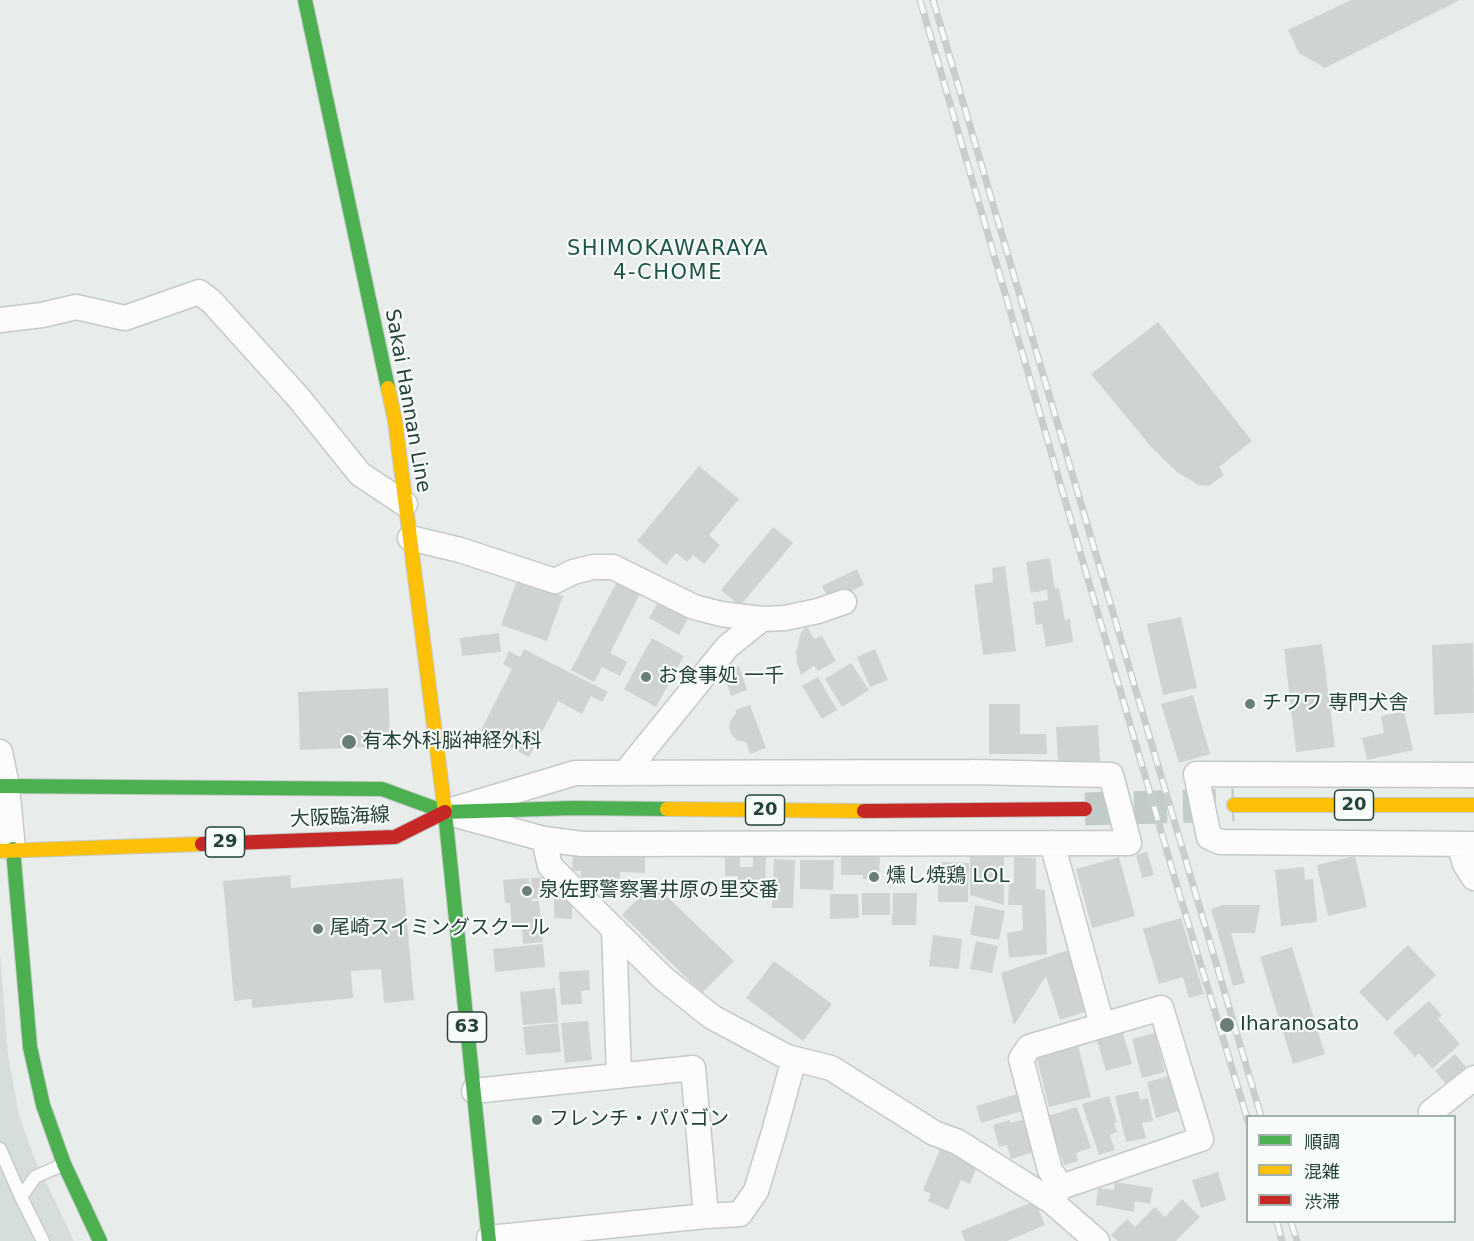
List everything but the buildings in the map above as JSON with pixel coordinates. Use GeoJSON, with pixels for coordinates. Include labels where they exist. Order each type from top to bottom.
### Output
{"type":"FeatureCollection","features":[{"type":"Feature","properties":{"kind":"main road","name":"Sakai Hannan Line"},"geometry":{"type":"LineString","coordinates":[[305,0],[395,421],[445,812]]}},
{"type":"Feature","properties":{"kind":"main road","name":"大阪臨海線"},"geometry":{"type":"LineString","coordinates":[[4,786],[382,789],[445,812]]}},
{"type":"Feature","properties":{"kind":"main road","name":"20"},"geometry":{"type":"LineString","coordinates":[[1234,805],[1474,806]]}},
{"type":"Feature","properties":{"kind":"main road","name":"20"},"geometry":{"type":"LineString","coordinates":[[445,812],[574,808],[857,811],[1085,808]]}},
{"type":"Feature","properties":{"kind":"main road","name":"大阪臨海線"},"geometry":{"type":"LineString","coordinates":[[6,850],[395,837],[445,812]]}},
{"type":"Feature","properties":{"kind":"main road","name":"63"},"geometry":{"type":"LineString","coordinates":[[445,812],[489,1240]]}},
{"type":"Feature","properties":{"kind":"main road"},"geometry":{"type":"LineString","coordinates":[[6,850],[30,1047],[43,1105],[64,1164],[100,1241]]}},
{"type":"Feature","properties":{"kind":"street"},"geometry":{"type":"LineString","coordinates":[[0,321],[76,307],[125,318],[199,292],[212,302],[298,397],[360,474],[405,504]]}},
{"type":"Feature","properties":{"kind":"street"},"geometry":{"type":"LineString","coordinates":[[410,538],[459,550],[555,581],[573,572],[593,567],[613,567],[694,607],[722,614],[762,619],[785,618],[844,602]]}},
{"type":"Feature","properties":{"kind":"street"},"geometry":{"type":"LineString","coordinates":[[625,773],[727,648],[762,619]]}},
{"type":"Feature","properties":{"kind":"street"},"geometry":{"type":"LineString","coordinates":[[0,752],[4,786],[6,850]]}},
{"type":"Feature","properties":{"kind":"street"},"geometry":{"type":"LineString","coordinates":[[971,772],[1111,775],[1129,843],[582,844],[544,839],[445,812],[575,773],[971,772]]}},
{"type":"Feature","properties":{"kind":"street"},"geometry":{"type":"LineString","coordinates":[[1474,775],[1196,774],[1209,837],[1220,842],[1467,844],[1465,864],[1474,878]]}},
{"type":"Feature","properties":{"kind":"street"},"geometry":{"type":"LineString","coordinates":[[544,839],[550,867],[663,978],[712,1017],[787,1057],[831,1068],[934,1133],[958,1142],[1056,1194],[1097,1241]]}},
{"type":"Feature","properties":{"kind":"street"},"geometry":{"type":"LineString","coordinates":[[1052,843],[1102,1025]]}},
{"type":"Feature","properties":{"kind":"street"},"geometry":{"type":"LineString","coordinates":[[614,929],[619,1076]]}},
{"type":"Feature","properties":{"kind":"street"},"geometry":{"type":"LineString","coordinates":[[1161,1008],[1201,1139],[1056,1194],[1021,1059],[1029,1047],[1161,1008]]}},
{"type":"Feature","properties":{"kind":"street"},"geometry":{"type":"LineString","coordinates":[[489,1240],[740,1214],[756,1191],[794,1059]]}},
{"type":"Feature","properties":{"kind":"street"},"geometry":{"type":"LineString","coordinates":[[474,1091],[693,1068],[706,1216]]}},
{"type":"Feature","properties":{"kind":"street"},"geometry":{"type":"LineString","coordinates":[[1431,1112],[1474,1078]]}},
{"type":"Feature","properties":{"kind":"lane"},"geometry":{"type":"LineString","coordinates":[[0,1149],[43,1241]]}},
{"type":"Feature","properties":{"kind":"lane"},"geometry":{"type":"LineString","coordinates":[[21,1197],[34,1177],[64,1164]]}},
{"type":"Feature","properties":{"kind":"shaded area"},"geometry":{"type":"Polygon","coordinates":[[[0,952],[8,1055],[19,1115],[34,1157],[74,1241],[0,1241],[0,952]]]}},
{"type":"Feature","properties":{"kind":"tunnel"},"geometry":{"type":"LineString","coordinates":[[1085,809],[1234,805]]}},
{"type":"Feature","properties":{"kind":"railway"},"geometry":{"type":"LineString","coordinates":[[920,0],[1177,886],[1246,1115]]}},
{"type":"Feature","properties":{"kind":"railway"},"geometry":{"type":"LineString","coordinates":[[933,0],[1261,1115]]}},
{"type":"Feature","properties":{"kind":"railway"},"geometry":{"type":"LineString","coordinates":[[1277,1223],[1282,1241]]}},
{"type":"Feature","properties":{"kind":"railway"},"geometry":{"type":"LineString","coordinates":[[1291,1223],[1297,1241]]}},
{"type":"Feature","properties":{"kind":"traffic: fast"},"geometry":{"type":"LineString","coordinates":[[305,0],[388,388]]}},
{"type":"Feature","properties":{"kind":"traffic: fast"},"geometry":{"type":"LineString","coordinates":[[0,786],[382,789],[445,812],[574,808],[667,809]]}},
{"type":"Feature","properties":{"kind":"traffic: fast"},"geometry":{"type":"LineString","coordinates":[[445,812],[489,1241]]}},
{"type":"Feature","properties":{"kind":"traffic: fast"},"geometry":{"type":"LineString","coordinates":[[13,849],[30,1047],[43,1105],[64,1164],[100,1241]]}},
{"type":"Feature","properties":{"kind":"traffic: slow"},"geometry":{"type":"LineString","coordinates":[[388,388],[395,421],[445,812]]}},
{"type":"Feature","properties":{"kind":"traffic: slow"},"geometry":{"type":"LineString","coordinates":[[1234,805],[1474,805]]}},
{"type":"Feature","properties":{"kind":"traffic: slow"},"geometry":{"type":"LineString","coordinates":[[667,809],[864,811]]}},
{"type":"Feature","properties":{"kind":"traffic: slow"},"geometry":{"type":"LineString","coordinates":[[0,851],[202,844]]}},
{"type":"Feature","properties":{"kind":"traffic: jam"},"geometry":{"type":"LineString","coordinates":[[864,811],[1085,809]]}},
{"type":"Feature","properties":{"kind":"traffic: jam"},"geometry":{"type":"LineString","coordinates":[[202,844],[395,837],[445,812]]}},
{"type":"Feature","properties":{"kind":"place","name":"お食事処 一千"},"geometry":{"type":"Point","coordinates":[646,677]}},
{"type":"Feature","properties":{"kind":"place","name":"チワワ 専門犬舎"},"geometry":{"type":"Point","coordinates":[1250,704]}},
{"type":"Feature","properties":{"kind":"place","name":"有本外科脳神経外科"},"geometry":{"type":"Point","coordinates":[349,742]}},
{"type":"Feature","properties":{"kind":"place","name":"燻し焼鶏 LOL"},"geometry":{"type":"Point","coordinates":[874,877]}},
{"type":"Feature","properties":{"kind":"place","name":"泉佐野警察署井原の里交番"},"geometry":{"type":"Point","coordinates":[527,891]}},
{"type":"Feature","properties":{"kind":"place","name":"尾崎スイミングスクール"},"geometry":{"type":"Point","coordinates":[318,929]}},
{"type":"Feature","properties":{"kind":"place","name":"Iharanosato"},"geometry":{"type":"Point","coordinates":[1227,1025]}},
{"type":"Feature","properties":{"kind":"place","name":"フレンチ・パパゴン"},"geometry":{"type":"Point","coordinates":[537,1120]}},
{"type":"Feature","properties":{"kind":"district","name":"SHIMOKAWARAYA 4-CHOME"},"geometry":{"type":"Point","coordinates":[668,262]}}]}
